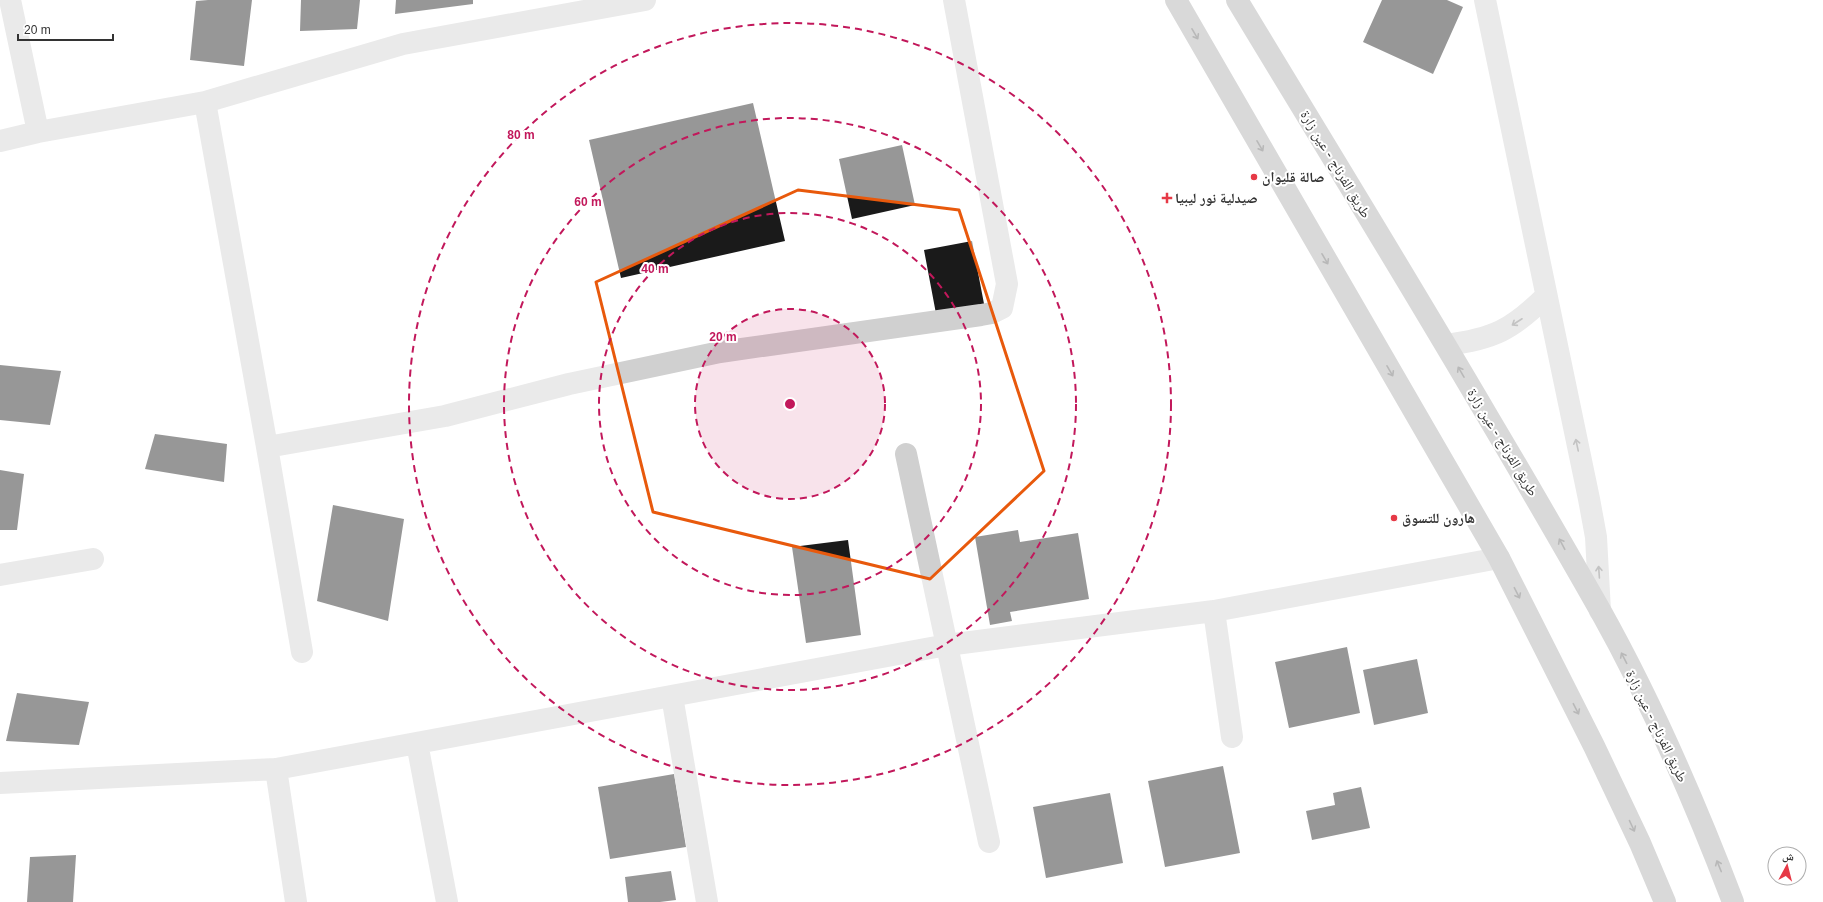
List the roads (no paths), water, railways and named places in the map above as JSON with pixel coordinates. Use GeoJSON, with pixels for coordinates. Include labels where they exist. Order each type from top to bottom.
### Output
{"type":"FeatureCollection","features":[{"type":"Feature","properties":{"kind":"main road"},"geometry":{"type":"LineString","coordinates":[[1176,0],[1499,558],[1594,746],[1640,843],[1665,902]]}},
{"type":"Feature","properties":{"kind":"main road","name":"طريق الفرناج - عين زارة"},"geometry":{"type":"LineString","coordinates":[[1237,0],[1446,345],[1545,512],[1600,611],[1651,710],[1683,780],[1733,902]]}},
{"type":"Feature","properties":{"kind":"street"},"geometry":{"type":"LineString","coordinates":[[10,0],[38,132]]}},
{"type":"Feature","properties":{"kind":"street"},"geometry":{"type":"LineString","coordinates":[[0,141],[38,132],[205,102],[404,44],[645,0]]}},
{"type":"Feature","properties":{"kind":"street"},"geometry":{"type":"LineString","coordinates":[[267,447],[445,416],[568,384],[720,352],[981,315],[992,313],[1002,308],[1006,295],[1007,284],[954,0]]}},
{"type":"Feature","properties":{"kind":"street"},"geometry":{"type":"LineString","coordinates":[[1485,0],[1596,537],[1600,611]]}},
{"type":"Feature","properties":{"kind":"street"},"geometry":{"type":"LineString","coordinates":[[205,102],[302,652]]}},
{"type":"Feature","properties":{"kind":"street"},"geometry":{"type":"LineString","coordinates":[[1446,345],[1474,341],[1501,332],[1526,316],[1546,296]]}},
{"type":"Feature","properties":{"kind":"street"},"geometry":{"type":"LineString","coordinates":[[906,454],[989,842]]}},
{"type":"Feature","properties":{"kind":"street"},"geometry":{"type":"LineString","coordinates":[[0,782],[276,769],[948,645],[1214,611],[1499,558]]}},
{"type":"Feature","properties":{"kind":"street"},"geometry":{"type":"LineString","coordinates":[[0,575],[93,559]]}},
{"type":"Feature","properties":{"kind":"street"},"geometry":{"type":"LineString","coordinates":[[1214,611],[1232,737]]}},
{"type":"Feature","properties":{"kind":"street"},"geometry":{"type":"LineString","coordinates":[[672,696],[707,902]]}},
{"type":"Feature","properties":{"kind":"street"},"geometry":{"type":"LineString","coordinates":[[418,743],[447,902]]}},
{"type":"Feature","properties":{"kind":"street"},"geometry":{"type":"LineString","coordinates":[[276,769],[296,902]]}},
{"type":"Feature","properties":{"kind":"place","name":"صالة قليوان"},"geometry":{"type":"Point","coordinates":[1254,177]}},
{"type":"Feature","properties":{"kind":"place","name":"صيدلية نور ليبيا"},"geometry":{"type":"Point","coordinates":[1167,198]}},
{"type":"Feature","properties":{"kind":"place","name":"هارون للتسوق"},"geometry":{"type":"Point","coordinates":[1394,518]}}]}
